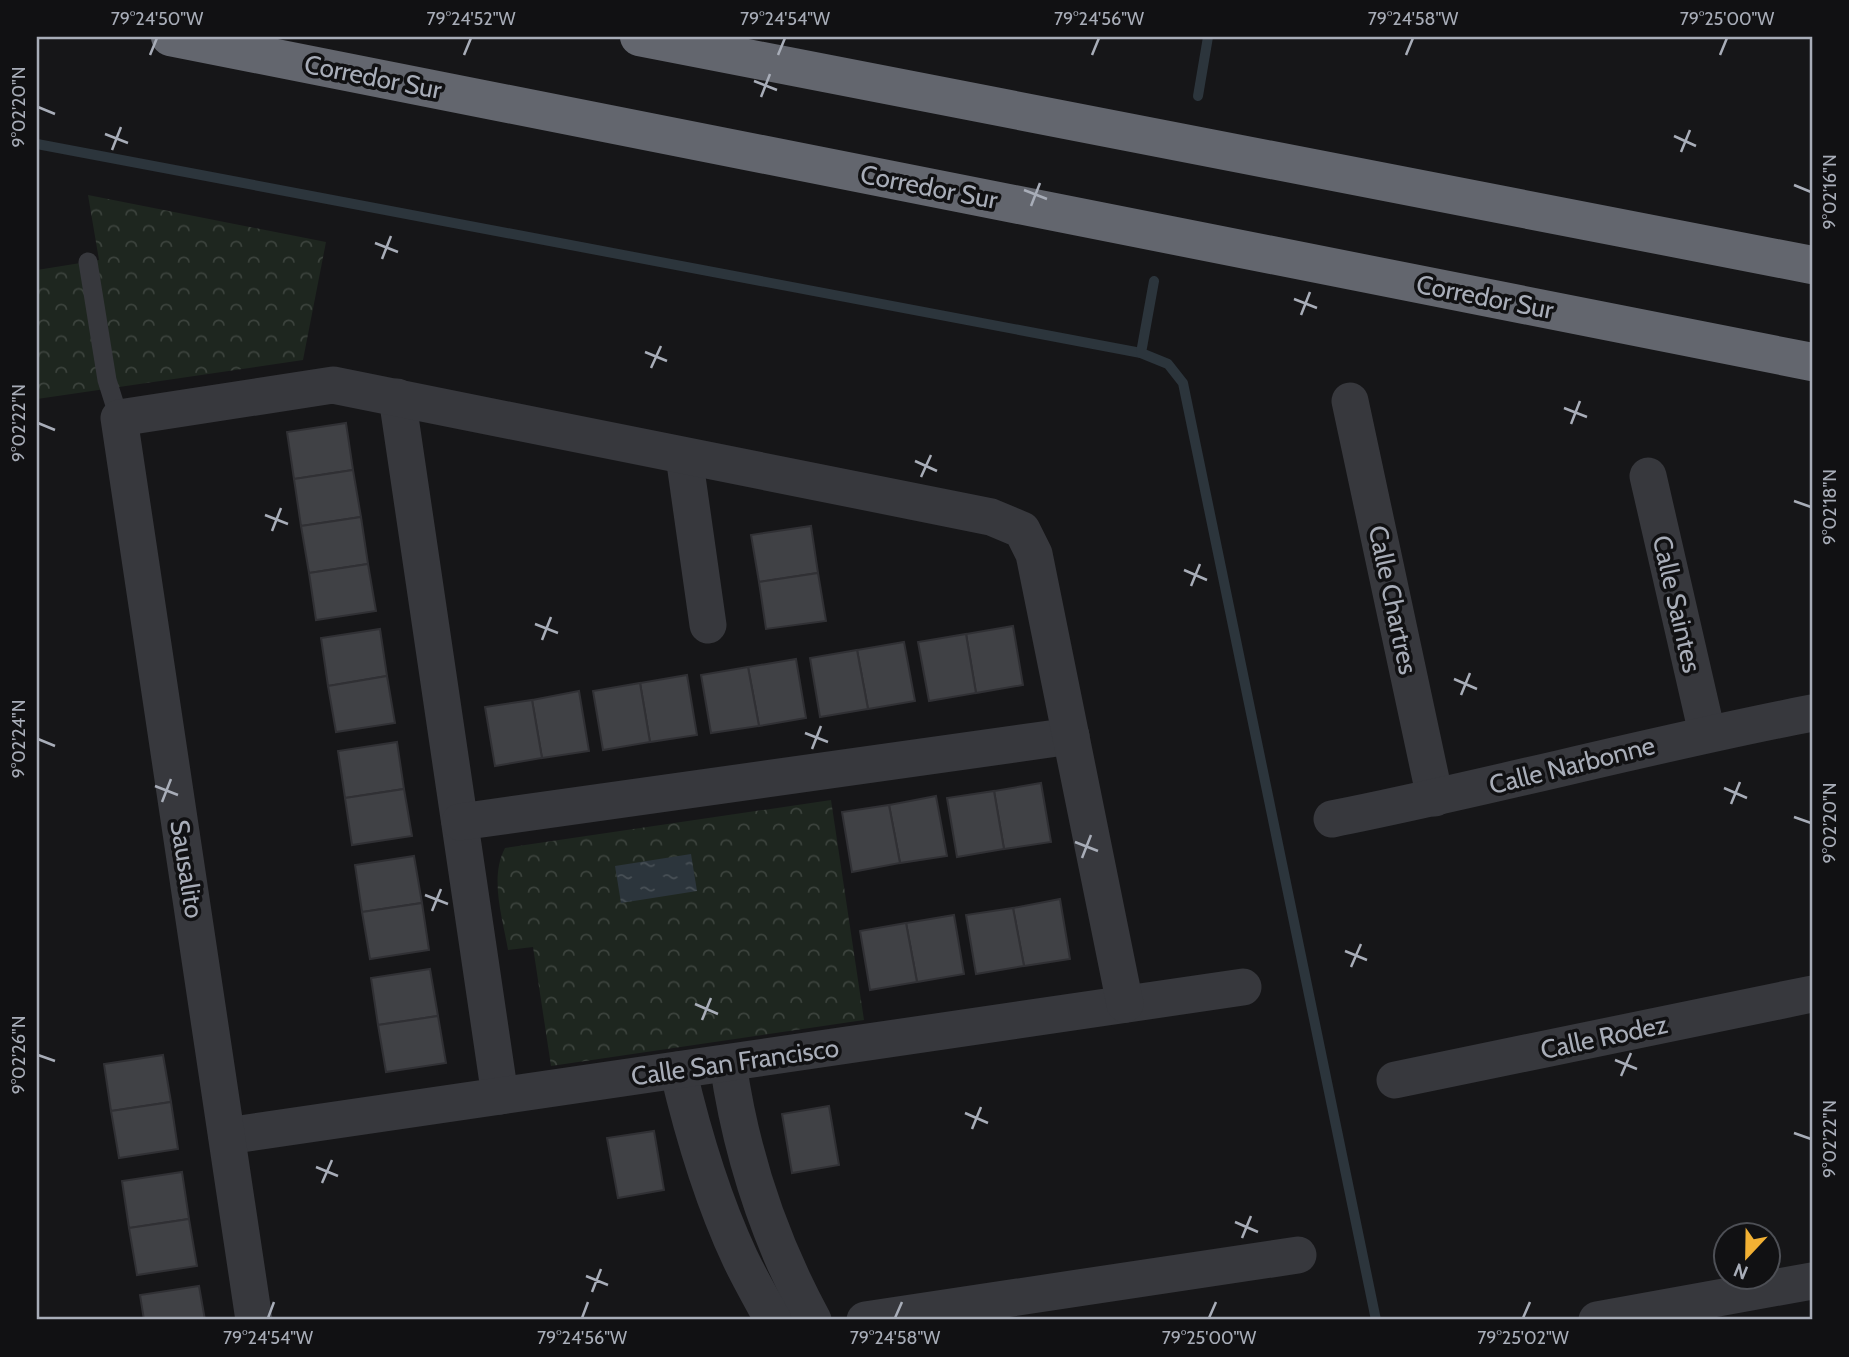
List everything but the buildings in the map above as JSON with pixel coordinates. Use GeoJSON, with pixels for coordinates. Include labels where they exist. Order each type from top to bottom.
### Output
{"type":"FeatureCollection","features":[{"type":"Feature","properties":{"kind":"highway","name":"Corredor Sur"},"geometry":{"type":"LineString","coordinates":[[170,37],[1812,362]]}},
{"type":"Feature","properties":{"kind":"highway"},"geometry":{"type":"LineString","coordinates":[[639,37],[1812,265]]}},
{"type":"Feature","properties":{"kind":"street"},"geometry":{"type":"LineString","coordinates":[[119,418],[333,385],[990,517],[1022,530],[1034,554],[1125,1004]]}},
{"type":"Feature","properties":{"kind":"street"},"geometry":{"type":"LineString","coordinates":[[397,397],[500,1096]]}},
{"type":"Feature","properties":{"kind":"street","name":"Calle Chartres"},"geometry":{"type":"LineString","coordinates":[[1350,401],[1435,798]]}},
{"type":"Feature","properties":{"kind":"street","name":"Sausalito"},"geometry":{"type":"LineString","coordinates":[[119,418],[254,1320]]}},
{"type":"Feature","properties":{"kind":"street"},"geometry":{"type":"LineString","coordinates":[[684,456],[708,625]]}},
{"type":"Feature","properties":{"kind":"street","name":"Calle Saintes"},"geometry":{"type":"LineString","coordinates":[[1648,476],[1707,733]]}},
{"type":"Feature","properties":{"kind":"street","name":"Calle Narbonne"},"geometry":{"type":"LineString","coordinates":[[1332,819],[1435,798],[1707,733],[1812,712]]}},
{"type":"Feature","properties":{"kind":"street"},"geometry":{"type":"LineString","coordinates":[[460,822],[1071,736]]}},
{"type":"Feature","properties":{"kind":"street","name":"Calle San Francisco"},"geometry":{"type":"LineString","coordinates":[[227,1136],[1243,987]]}},
{"type":"Feature","properties":{"kind":"street","name":"Calle Rodez"},"geometry":{"type":"LineString","coordinates":[[1395,1080],[1812,994]]}},
{"type":"Feature","properties":{"kind":"street"},"geometry":{"type":"LineString","coordinates":[[728,1063],[734,1104],[754,1186],[777,1247],[813,1320]]}},
{"type":"Feature","properties":{"kind":"street"},"geometry":{"type":"LineString","coordinates":[[678,1070],[689,1118],[715,1196],[740,1259],[773,1320]]}},
{"type":"Feature","properties":{"kind":"street"},"geometry":{"type":"LineString","coordinates":[[865,1320],[1298,1255]]}},
{"type":"Feature","properties":{"kind":"street"},"geometry":{"type":"LineString","coordinates":[[1597,1320],[1812,1281]]}},
{"type":"Feature","properties":{"kind":"lane"},"geometry":{"type":"LineString","coordinates":[[88,262],[107,380],[119,418]]}},
{"type":"Feature","properties":{"kind":"green space"},"geometry":{"type":"Polygon","coordinates":[[[88,195],[326,242],[303,360],[37,399],[37,270],[99,260],[88,195]]]}},
{"type":"Feature","properties":{"kind":"green space"},"geometry":{"type":"Polygon","coordinates":[[[831,800],[864,1020],[551,1066],[533,947],[508,950],[498,885],[500,860],[505,848],[831,800]]]}},
{"type":"Feature","properties":{"kind":"water"},"geometry":{"type":"Polygon","coordinates":[[[691,854],[697,891],[621,903],[615,866],[691,854]]]}},
{"type":"Feature","properties":{"kind":"waterway"},"geometry":{"type":"LineString","coordinates":[[1198,96],[1208,37]]}},
{"type":"Feature","properties":{"kind":"waterway"},"geometry":{"type":"LineString","coordinates":[[37,144],[1141,353]]}},
{"type":"Feature","properties":{"kind":"waterway"},"geometry":{"type":"LineString","coordinates":[[1154,281],[1141,353],[1168,364],[1183,383],[1376,1320]]}}]}
